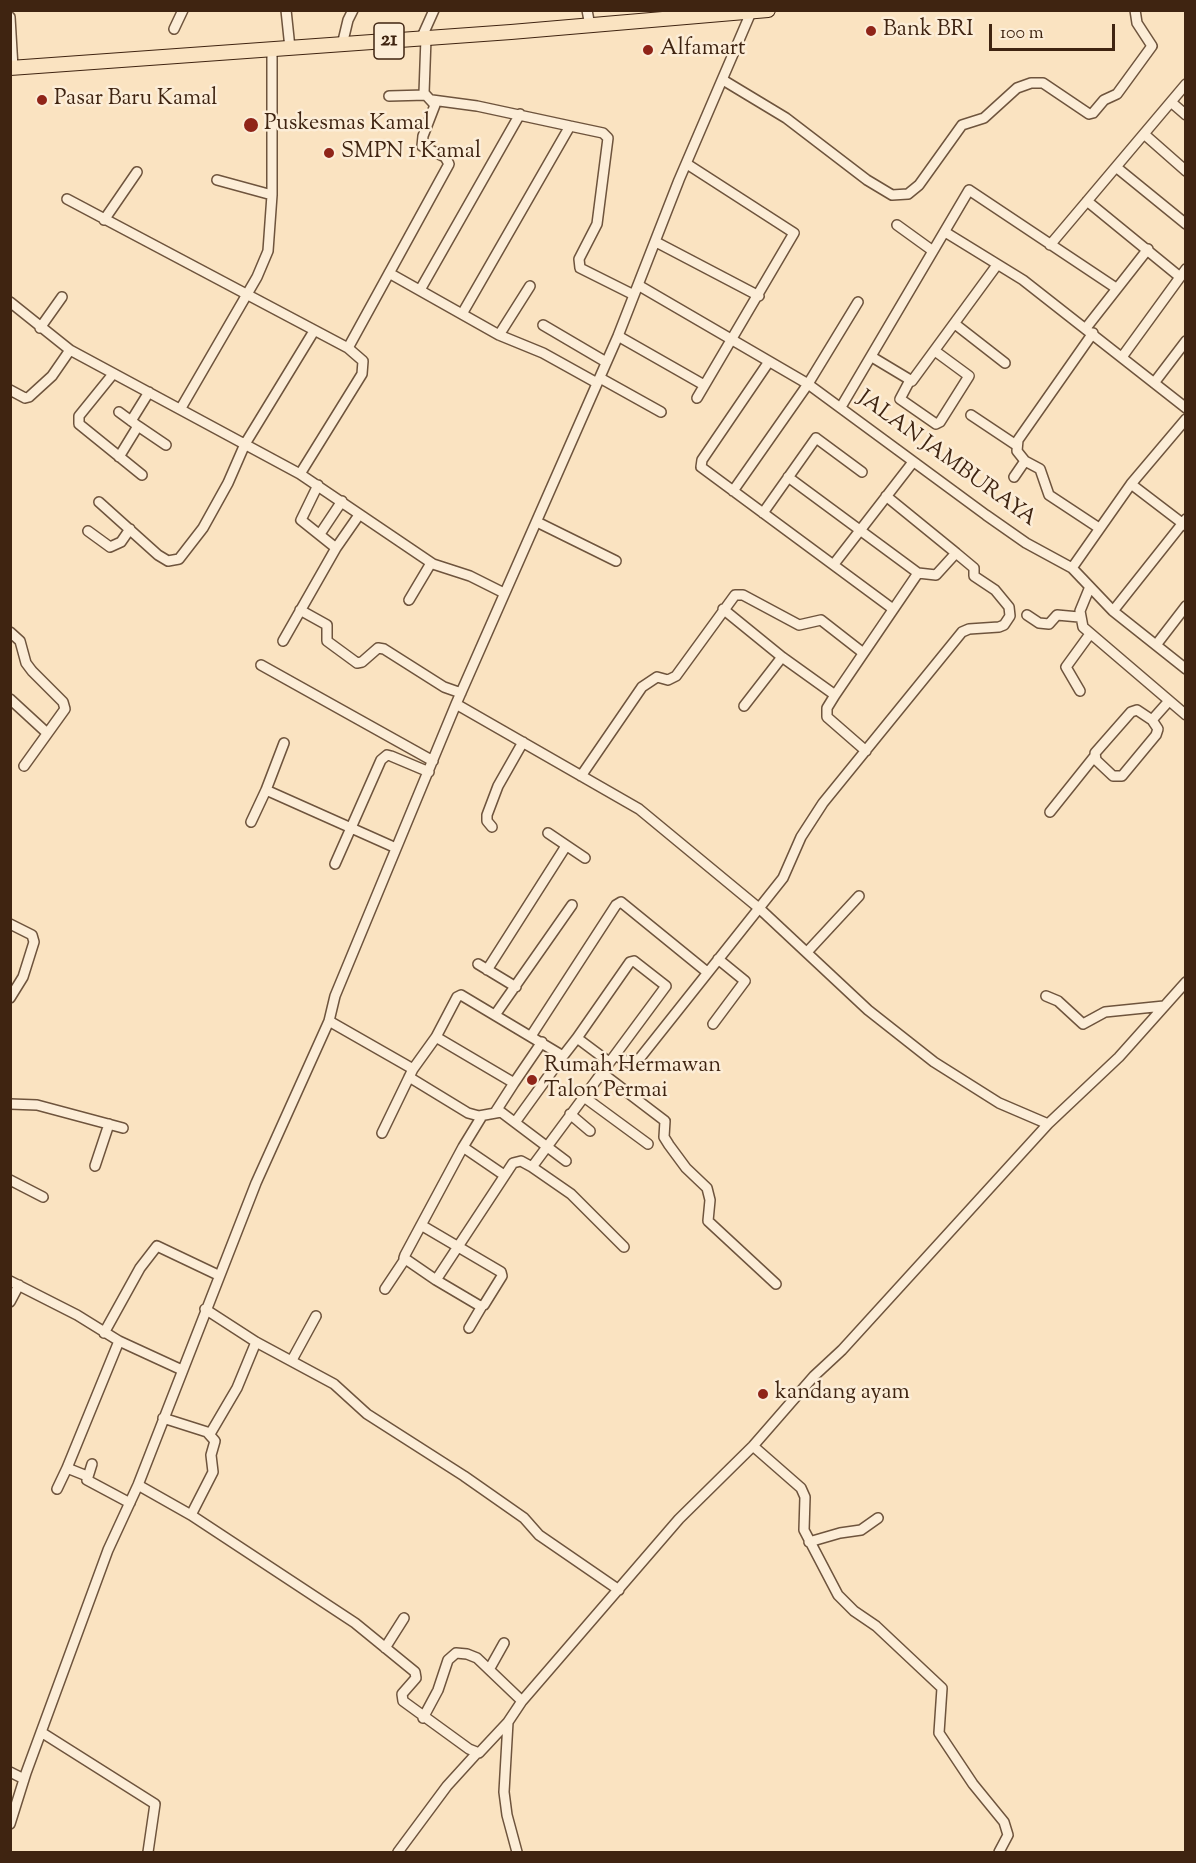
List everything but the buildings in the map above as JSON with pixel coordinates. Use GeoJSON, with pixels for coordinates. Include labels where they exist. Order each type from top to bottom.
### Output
{"type":"FeatureCollection","features":[{"type":"Feature","properties":{"kind":"highway","name":"21"},"geometry":{"type":"LineString","coordinates":[[12,68],[127,62],[768,10]]}},
{"type":"Feature","properties":{"kind":"street"},"geometry":{"type":"LineString","coordinates":[[174,29],[183,10]]}},
{"type":"Feature","properties":{"kind":"street"},"geometry":{"type":"LineString","coordinates":[[286,10],[290,48]]}},
{"type":"Feature","properties":{"kind":"street"},"geometry":{"type":"LineString","coordinates":[[342,45],[353,10]]}},
{"type":"Feature","properties":{"kind":"street"},"geometry":{"type":"LineString","coordinates":[[348,348],[449,164],[445,157],[422,146],[423,136],[435,105],[429,98],[423,38],[434,10]]}},
{"type":"Feature","properties":{"kind":"street"},"geometry":{"type":"LineString","coordinates":[[587,10],[590,26]]}},
{"type":"Feature","properties":{"kind":"street"},"geometry":{"type":"LineString","coordinates":[[723,80],[786,118],[867,180],[892,195],[908,194],[926,176],[962,125],[984,118],[1017,88],[1031,83],[1043,83],[1089,114],[1094,112],[1104,100],[1117,94],[1152,46],[1137,23],[1135,10]]}},
{"type":"Feature","properties":{"kind":"street"},"geometry":{"type":"LineString","coordinates":[[10,1824],[24,1779],[108,1550],[138,1485],[218,1275],[256,1183],[329,1021],[344,969],[504,593],[618,336],[752,11]]}},
{"type":"Feature","properties":{"kind":"street"},"geometry":{"type":"LineString","coordinates":[[10,17],[12,68]]}},
{"type":"Feature","properties":{"kind":"street"},"geometry":{"type":"LineString","coordinates":[[181,408],[246,295],[268,250],[272,195],[272,49]]}},
{"type":"Feature","properties":{"kind":"street"},"geometry":{"type":"LineString","coordinates":[[1050,245],[1185,84]]}},
{"type":"Feature","properties":{"kind":"street"},"geometry":{"type":"LineString","coordinates":[[389,96],[429,98],[519,114],[603,133],[608,138],[597,224],[579,259],[580,268],[634,295]]}},
{"type":"Feature","properties":{"kind":"street"},"geometry":{"type":"LineString","coordinates":[[1171,102],[1185,115]]}},
{"type":"Feature","properties":{"kind":"street"},"geometry":{"type":"LineString","coordinates":[[420,290],[519,114]]}},
{"type":"Feature","properties":{"kind":"street"},"geometry":{"type":"LineString","coordinates":[[462,314],[570,126]]}},
{"type":"Feature","properties":{"kind":"street"},"geometry":{"type":"LineString","coordinates":[[1143,134],[1185,171]]}},
{"type":"Feature","properties":{"kind":"street"},"geometry":{"type":"LineString","coordinates":[[687,164],[794,233],[697,398]]}},
{"type":"Feature","properties":{"kind":"street"},"geometry":{"type":"LineString","coordinates":[[1116,167],[1185,225]]}},
{"type":"Feature","properties":{"kind":"street"},"geometry":{"type":"LineString","coordinates":[[104,220],[137,172]]}},
{"type":"Feature","properties":{"kind":"street"},"geometry":{"type":"LineString","coordinates":[[218,180],[272,195]]}},
{"type":"Feature","properties":{"kind":"street"},"geometry":{"type":"LineString","coordinates":[[841,407],[969,190],[1116,288]]}},
{"type":"Feature","properties":{"kind":"street"},"geometry":{"type":"LineString","coordinates":[[67,199],[348,348],[363,361],[362,374],[300,474]]}},
{"type":"Feature","properties":{"kind":"street"},"geometry":{"type":"LineString","coordinates":[[1087,201],[1183,273],[1122,357]]}},
{"type":"Feature","properties":{"kind":"street"},"geometry":{"type":"LineString","coordinates":[[897,225],[933,251]]}},
{"type":"Feature","properties":{"kind":"street"},"geometry":{"type":"LineString","coordinates":[[945,232],[1023,280],[1185,408]]}},
{"type":"Feature","properties":{"kind":"street"},"geometry":{"type":"LineString","coordinates":[[656,242],[759,296]]}},
{"type":"Feature","properties":{"kind":"street"},"geometry":{"type":"LineString","coordinates":[[1101,526],[1048,492],[1040,469],[1025,461],[1018,454],[1017,445],[1116,288],[1148,249]]}},
{"type":"Feature","properties":{"kind":"street"},"geometry":{"type":"LineString","coordinates":[[935,351],[969,376],[940,422],[936,424],[900,399],[909,382],[935,351],[997,265]]}},
{"type":"Feature","properties":{"kind":"street"},"geometry":{"type":"LineString","coordinates":[[389,273],[499,335],[543,353],[661,412]]}},
{"type":"Feature","properties":{"kind":"street","name":"JALAN JAMBURAYA"},"geometry":{"type":"LineString","coordinates":[[638,285],[768,363],[808,384],[1026,543],[1072,568]]}},
{"type":"Feature","properties":{"kind":"street"},"geometry":{"type":"LineString","coordinates":[[499,335],[530,286]]}},
{"type":"Feature","properties":{"kind":"street"},"geometry":{"type":"LineString","coordinates":[[40,328],[62,297]]}},
{"type":"Feature","properties":{"kind":"street"},"geometry":{"type":"LineString","coordinates":[[10,302],[70,350],[300,474],[431,563],[470,576],[504,593]]}},
{"type":"Feature","properties":{"kind":"street"},"geometry":{"type":"LineString","coordinates":[[733,491],[808,384],[858,302]]}},
{"type":"Feature","properties":{"kind":"street"},"geometry":{"type":"LineString","coordinates":[[954,324],[1005,363]]}},
{"type":"Feature","properties":{"kind":"street"},"geometry":{"type":"LineString","coordinates":[[543,325],[606,362]]}},
{"type":"Feature","properties":{"kind":"street"},"geometry":{"type":"LineString","coordinates":[[99,502],[158,555],[168,561],[178,560],[214,509],[245,444],[314,331]]}},
{"type":"Feature","properties":{"kind":"street"},"geometry":{"type":"LineString","coordinates":[[618,336],[704,385]]}},
{"type":"Feature","properties":{"kind":"street"},"geometry":{"type":"LineString","coordinates":[[1154,383],[1185,341]]}},
{"type":"Feature","properties":{"kind":"street"},"geometry":{"type":"LineString","coordinates":[[10,390],[25,398],[29,397],[52,376],[70,350]]}},
{"type":"Feature","properties":{"kind":"street"},"geometry":{"type":"LineString","coordinates":[[872,357],[909,382]]}},
{"type":"Feature","properties":{"kind":"street"},"geometry":{"type":"LineString","coordinates":[[768,363],[700,464],[893,609]]}},
{"type":"Feature","properties":{"kind":"street"},"geometry":{"type":"LineString","coordinates":[[113,374],[78,420],[79,424],[142,475]]}},
{"type":"Feature","properties":{"kind":"street"},"geometry":{"type":"LineString","coordinates":[[119,456],[149,393]]}},
{"type":"Feature","properties":{"kind":"street"},"geometry":{"type":"LineString","coordinates":[[119,412],[166,446]]}},
{"type":"Feature","properties":{"kind":"street"},"geometry":{"type":"LineString","coordinates":[[971,415],[1017,445]]}},
{"type":"Feature","properties":{"kind":"street"},"geometry":{"type":"LineString","coordinates":[[1185,419],[1131,484],[1072,568],[1089,589],[1113,611],[1185,669]]}},
{"type":"Feature","properties":{"kind":"street"},"geometry":{"type":"LineString","coordinates":[[763,513],[816,438],[862,472]]}},
{"type":"Feature","properties":{"kind":"street"},"geometry":{"type":"LineString","coordinates":[[1014,477],[1025,461]]}},
{"type":"Feature","properties":{"kind":"street"},"geometry":{"type":"LineString","coordinates":[[834,564],[913,462]]}},
{"type":"Feature","properties":{"kind":"street"},"geometry":{"type":"LineString","coordinates":[[788,477],[918,573],[936,575],[956,552]]}},
{"type":"Feature","properties":{"kind":"street"},"geometry":{"type":"LineString","coordinates":[[1113,611],[1184,523],[1131,484]]}},
{"type":"Feature","properties":{"kind":"street"},"geometry":{"type":"LineString","coordinates":[[318,485],[301,520],[336,548]]}},
{"type":"Feature","properties":{"kind":"street"},"geometry":{"type":"LineString","coordinates":[[576,1038],[612,1058],[631,1064],[636,1063],[783,878],[801,837],[823,803],[962,632],[969,629],[999,627],[1004,625],[1010,616],[1009,607],[995,590],[974,576],[974,568],[886,496]]}},
{"type":"Feature","properties":{"kind":"street"},"geometry":{"type":"LineString","coordinates":[[320,534],[342,501]]}},
{"type":"Feature","properties":{"kind":"street"},"geometry":{"type":"LineString","coordinates":[[283,641],[336,548],[359,514]]}},
{"type":"Feature","properties":{"kind":"street"},"geometry":{"type":"LineString","coordinates":[[537,522],[616,561]]}},
{"type":"Feature","properties":{"kind":"street"},"geometry":{"type":"LineString","coordinates":[[88,531],[110,548],[121,542],[130,529]]}},
{"type":"Feature","properties":{"kind":"street"},"geometry":{"type":"LineString","coordinates":[[409,600],[431,563]]}},
{"type":"Feature","properties":{"kind":"street"},"geometry":{"type":"LineString","coordinates":[[866,751],[827,717],[827,708],[862,652],[918,573]]}},
{"type":"Feature","properties":{"kind":"street"},"geometry":{"type":"LineString","coordinates":[[1089,589],[1079,617],[1083,627],[1185,715]]}},
{"type":"Feature","properties":{"kind":"street"},"geometry":{"type":"LineString","coordinates":[[581,776],[642,687],[657,676],[668,680],[676,676],[731,597],[743,595],[799,625],[821,620],[862,652]]}},
{"type":"Feature","properties":{"kind":"street"},"geometry":{"type":"LineString","coordinates":[[1156,645],[1185,606]]}},
{"type":"Feature","properties":{"kind":"street"},"geometry":{"type":"LineString","coordinates":[[723,609],[782,657],[835,695]]}},
{"type":"Feature","properties":{"kind":"street"},"geometry":{"type":"LineString","coordinates":[[300,610],[327,625],[327,641],[357,663],[362,662],[378,648],[384,649],[444,687],[461,693]]}},
{"type":"Feature","properties":{"kind":"street"},"geometry":{"type":"LineString","coordinates":[[1027,615],[1039,623],[1049,624],[1057,615],[1079,617]]}},
{"type":"Feature","properties":{"kind":"street"},"geometry":{"type":"LineString","coordinates":[[10,632],[20,641],[26,663],[64,704],[65,709],[24,766]]}},
{"type":"Feature","properties":{"kind":"street"},"geometry":{"type":"LineString","coordinates":[[1080,691],[1066,667],[1090,634]]}},
{"type":"Feature","properties":{"kind":"street"},"geometry":{"type":"LineString","coordinates":[[744,706],[782,657]]}},
{"type":"Feature","properties":{"kind":"street"},"geometry":{"type":"LineString","coordinates":[[261,665],[433,761]]}},
{"type":"Feature","properties":{"kind":"street"},"geometry":{"type":"LineString","coordinates":[[10,699],[47,733]]}},
{"type":"Feature","properties":{"kind":"street"},"geometry":{"type":"LineString","coordinates":[[1152,720],[1168,702]]}},
{"type":"Feature","properties":{"kind":"street"},"geometry":{"type":"LineString","coordinates":[[456,705],[639,809],[808,951],[827,973],[868,1010],[934,1062],[999,1103],[1048,1124]]}},
{"type":"Feature","properties":{"kind":"street"},"geometry":{"type":"LineString","coordinates":[[1050,812],[1094,757],[1131,712],[1137,710],[1152,720],[1158,729],[1156,735],[1122,776],[1113,776],[1094,757]]}},
{"type":"Feature","properties":{"kind":"street"},"geometry":{"type":"LineString","coordinates":[[492,827],[487,821],[487,815],[498,786],[523,742]]}},
{"type":"Feature","properties":{"kind":"street"},"geometry":{"type":"LineString","coordinates":[[251,822],[284,743]]}},
{"type":"Feature","properties":{"kind":"street"},"geometry":{"type":"LineString","coordinates":[[336,864],[384,757],[391,756],[429,772]]}},
{"type":"Feature","properties":{"kind":"street"},"geometry":{"type":"LineString","coordinates":[[266,790],[396,848]]}},
{"type":"Feature","properties":{"kind":"street"},"geometry":{"type":"LineString","coordinates":[[548,833],[585,858]]}},
{"type":"Feature","properties":{"kind":"street"},"geometry":{"type":"LineString","coordinates":[[487,970],[566,846]]}},
{"type":"Feature","properties":{"kind":"street"},"geometry":{"type":"LineString","coordinates":[[808,951],[859,896]]}},
{"type":"Feature","properties":{"kind":"street"},"geometry":{"type":"LineString","coordinates":[[531,1036],[616,905],[621,902],[707,972]]}},
{"type":"Feature","properties":{"kind":"street"},"geometry":{"type":"LineString","coordinates":[[495,1015],[572,905]]}},
{"type":"Feature","properties":{"kind":"street"},"geometry":{"type":"LineString","coordinates":[[10,924],[32,936],[34,942],[22,978],[10,998]]}},
{"type":"Feature","properties":{"kind":"street"},"geometry":{"type":"LineString","coordinates":[[713,1024],[745,981],[718,959]]}},
{"type":"Feature","properties":{"kind":"street"},"geometry":{"type":"LineString","coordinates":[[516,1121],[630,962],[634,961],[666,986],[532,1167]]}},
{"type":"Feature","properties":{"kind":"street"},"geometry":{"type":"LineString","coordinates":[[477,964],[516,987]]}},
{"type":"Feature","properties":{"kind":"street"},"geometry":{"type":"LineString","coordinates":[[398,1852],[447,1786],[508,1722],[522,1701],[679,1519],[753,1446],[814,1376],[842,1350],[1048,1124],[1119,1057],[1185,982]]}},
{"type":"Feature","properties":{"kind":"street"},"geometry":{"type":"LineString","coordinates":[[382,1133],[411,1073],[436,1037],[459,995],[563,1056]]}},
{"type":"Feature","properties":{"kind":"street"},"geometry":{"type":"LineString","coordinates":[[1046,996],[1058,1001],[1083,1024],[1105,1012],[1164,1006]]}},
{"type":"Feature","properties":{"kind":"street"},"geometry":{"type":"LineString","coordinates":[[329,1021],[411,1073],[462,1110],[482,1116],[496,1111],[542,1042]]}},
{"type":"Feature","properties":{"kind":"street"},"geometry":{"type":"LineString","coordinates":[[436,1037],[514,1083]]}},
{"type":"Feature","properties":{"kind":"street"},"geometry":{"type":"LineString","coordinates":[[602,1073],[665,1121],[664,1137],[669,1145],[686,1168],[707,1188],[710,1200],[708,1221],[776,1284]]}},
{"type":"Feature","properties":{"kind":"street"},"geometry":{"type":"LineString","coordinates":[[584,1097],[648,1144]]}},
{"type":"Feature","properties":{"kind":"street"},"geometry":{"type":"LineString","coordinates":[[10,1104],[37,1105],[123,1128]]}},
{"type":"Feature","properties":{"kind":"street"},"geometry":{"type":"LineString","coordinates":[[496,1111],[516,1121],[566,1161]]}},
{"type":"Feature","properties":{"kind":"street"},"geometry":{"type":"LineString","coordinates":[[570,1114],[590,1131]]}},
{"type":"Feature","properties":{"kind":"street"},"geometry":{"type":"LineString","coordinates":[[385,1289],[405,1259],[463,1147],[482,1116]]}},
{"type":"Feature","properties":{"kind":"street"},"geometry":{"type":"LineString","coordinates":[[95,1166],[110,1124]]}},
{"type":"Feature","properties":{"kind":"street"},"geometry":{"type":"LineString","coordinates":[[463,1147],[504,1175]]}},
{"type":"Feature","properties":{"kind":"street"},"geometry":{"type":"LineString","coordinates":[[436,1280],[504,1175],[516,1162],[532,1167],[571,1194],[624,1246]]}},
{"type":"Feature","properties":{"kind":"street"},"geometry":{"type":"LineString","coordinates":[[10,1180],[43,1197]]}},
{"type":"Feature","properties":{"kind":"street"},"geometry":{"type":"LineString","coordinates":[[421,1225],[502,1273],[469,1328]]}},
{"type":"Feature","properties":{"kind":"street"},"geometry":{"type":"LineString","coordinates":[[104,1333],[140,1268],[157,1246],[218,1275]]}},
{"type":"Feature","properties":{"kind":"street"},"geometry":{"type":"LineString","coordinates":[[405,1259],[482,1306]]}},
{"type":"Feature","properties":{"kind":"street"},"geometry":{"type":"LineString","coordinates":[[10,1302],[15,1283],[77,1315],[119,1341],[182,1370]]}},
{"type":"Feature","properties":{"kind":"street"},"geometry":{"type":"LineString","coordinates":[[205,1309],[256,1342],[334,1384],[367,1414],[464,1476],[524,1518],[539,1535],[619,1590]]}},
{"type":"Feature","properties":{"kind":"street"},"geometry":{"type":"LineString","coordinates":[[292,1360],[316,1316]]}},
{"type":"Feature","properties":{"kind":"street"},"geometry":{"type":"LineString","coordinates":[[57,1489],[119,1341]]}},
{"type":"Feature","properties":{"kind":"street"},"geometry":{"type":"LineString","coordinates":[[210,1434],[237,1388],[256,1342]]}},
{"type":"Feature","properties":{"kind":"street"},"geometry":{"type":"LineString","coordinates":[[163,1418],[210,1434],[214,1441],[211,1455],[213,1472],[191,1515]]}},
{"type":"Feature","properties":{"kind":"street"},"geometry":{"type":"LineString","coordinates":[[753,1446],[801,1488],[805,1497],[802,1522],[809,1542],[845,1604],[876,1626],[942,1688],[939,1732],[973,1784],[1004,1822],[1008,1835],[999,1852]]}},
{"type":"Feature","properties":{"kind":"street"},"geometry":{"type":"LineString","coordinates":[[92,1464],[87,1476],[88,1481],[130,1503]]}},
{"type":"Feature","properties":{"kind":"street"},"geometry":{"type":"LineString","coordinates":[[67,1468],[87,1476]]}},
{"type":"Feature","properties":{"kind":"street"},"geometry":{"type":"LineString","coordinates":[[138,1485],[191,1515],[329,1605],[416,1672],[416,1678],[401,1699],[423,1718],[477,1753]]}},
{"type":"Feature","properties":{"kind":"street"},"geometry":{"type":"LineString","coordinates":[[809,1542],[861,1530],[878,1518]]}},
{"type":"Feature","properties":{"kind":"street"},"geometry":{"type":"LineString","coordinates":[[385,1648],[404,1618]]}},
{"type":"Feature","properties":{"kind":"street"},"geometry":{"type":"LineString","coordinates":[[490,1668],[504,1643]]}},
{"type":"Feature","properties":{"kind":"street"},"geometry":{"type":"LineString","coordinates":[[423,1718],[438,1690],[448,1660],[456,1653],[477,1658],[522,1701]]}},
{"type":"Feature","properties":{"kind":"street"},"geometry":{"type":"LineString","coordinates":[[508,1722],[504,1792],[507,1815],[517,1852]]}},
{"type":"Feature","properties":{"kind":"street"},"geometry":{"type":"LineString","coordinates":[[41,1732],[156,1804],[148,1852]]}},
{"type":"Feature","properties":{"kind":"street"},"geometry":{"type":"LineString","coordinates":[[10,1772],[24,1779]]}},
{"type":"Feature","properties":{"kind":"place","name":"Bank BRI"},"geometry":{"type":"Point","coordinates":[871,31]}},
{"type":"Feature","properties":{"kind":"place","name":"Alfamart"},"geometry":{"type":"Point","coordinates":[648,50]}},
{"type":"Feature","properties":{"kind":"place","name":"Pasar Baru Kamal"},"geometry":{"type":"Point","coordinates":[42,100]}},
{"type":"Feature","properties":{"kind":"place","name":"Puskesmas Kamal"},"geometry":{"type":"Point","coordinates":[251,125]}},
{"type":"Feature","properties":{"kind":"place","name":"SMPN 1 Kamal"},"geometry":{"type":"Point","coordinates":[329,153]}},
{"type":"Feature","properties":{"kind":"place","name":"Rumah Hermawan Talon Permai"},"geometry":{"type":"Point","coordinates":[532,1080]}},
{"type":"Feature","properties":{"kind":"place","name":"kandang ayam"},"geometry":{"type":"Point","coordinates":[763,1394]}}]}
